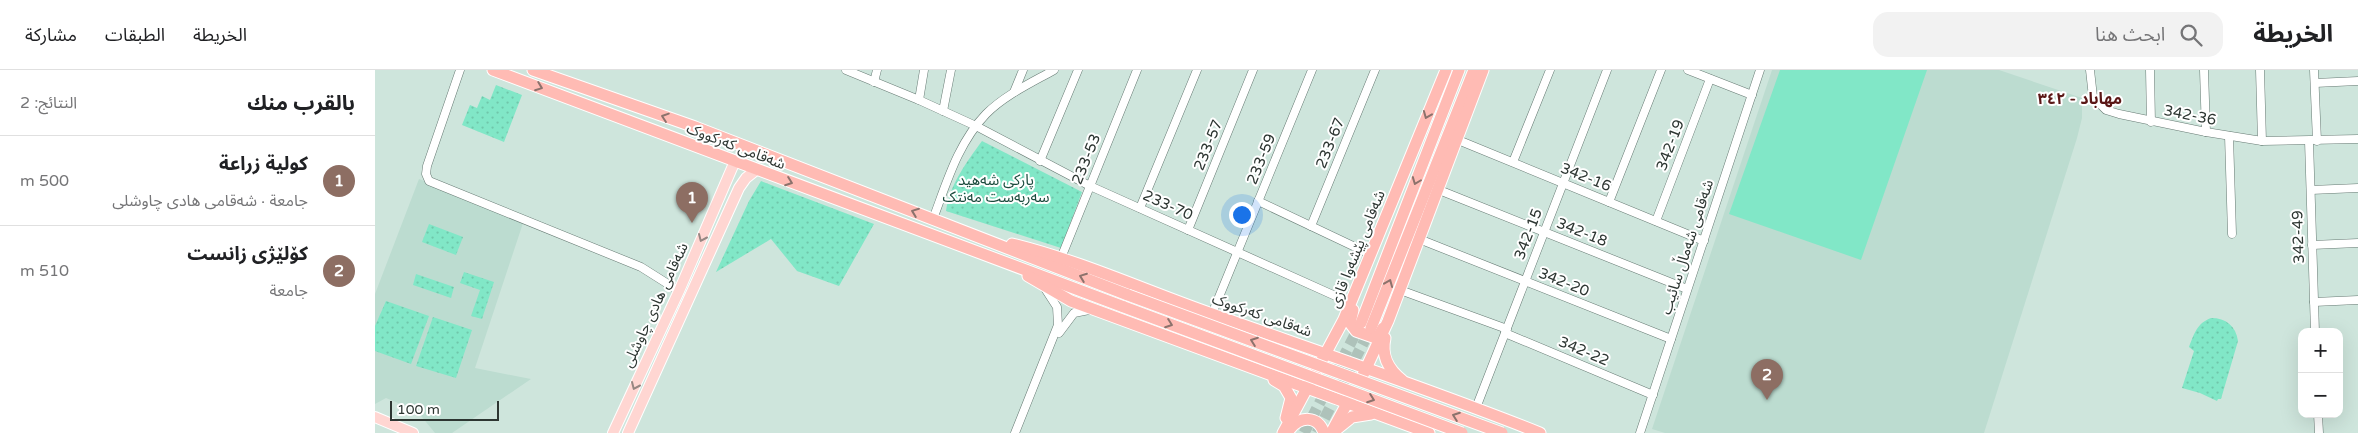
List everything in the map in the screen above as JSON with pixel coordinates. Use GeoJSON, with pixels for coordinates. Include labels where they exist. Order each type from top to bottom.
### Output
{"type":"FeatureCollection","features":[{"type":"Feature","properties":{"kind":"highway","name":"شەقامی کەرکووک"},"geometry":{"type":"LineString","coordinates":[[493,70],[1462,433]]}},
{"type":"Feature","properties":{"kind":"highway","name":"شەقامی کەرکووک"},"geometry":{"type":"LineString","coordinates":[[533,70],[695,127],[1128,295],[1501,433]]}},
{"type":"Feature","properties":{"kind":"highway","name":"شەقامی پێشەوا قازی"},"geometry":{"type":"LineString","coordinates":[[1328,357],[1446,70]]}},
{"type":"Feature","properties":{"kind":"highway","name":"شەقامی پێشەوا قازی"},"geometry":{"type":"LineString","coordinates":[[1459,70],[1366,325],[1475,70]]}},
{"type":"Feature","properties":{"kind":"highway"},"geometry":{"type":"LineString","coordinates":[[1334,430],[1361,371],[1379,345],[1389,321],[1483,70]]}},
{"type":"Feature","properties":{"kind":"highway","name":"شەقامی کەرکووک"},"geometry":{"type":"LineString","coordinates":[[973,236],[1014,244],[1061,258],[1310,348]]}},
{"type":"Feature","properties":{"kind":"highway","name":"شەقامی کەرکووک"},"geometry":{"type":"LineString","coordinates":[[969,248],[1033,279],[1071,301],[1284,380],[1313,386]]}},
{"type":"Feature","properties":{"kind":"highway"},"geometry":{"type":"LineString","coordinates":[[1369,258],[1350,320],[1351,326],[1355,331],[1368,336],[1376,336],[1381,332],[1393,309]]}},
{"type":"Feature","properties":{"kind":"highway"},"geometry":{"type":"LineString","coordinates":[[1389,321],[1384,343],[1384,356],[1391,370],[1407,384]]}},
{"type":"Feature","properties":{"kind":"highway"},"geometry":{"type":"LineString","coordinates":[[1310,348],[1323,347],[1330,343],[1339,332]]}},
{"type":"Feature","properties":{"kind":"highway"},"geometry":{"type":"LineString","coordinates":[[1240,363],[1263,369],[1275,364],[1280,359],[1281,349],[1277,339],[1269,334]]}},
{"type":"Feature","properties":{"kind":"highway"},"geometry":{"type":"LineString","coordinates":[[1310,348],[1361,371],[1382,375],[1540,433]]}},
{"type":"Feature","properties":{"kind":"highway"},"geometry":{"type":"LineString","coordinates":[[1328,357],[1346,401]]}},
{"type":"Feature","properties":{"kind":"highway"},"geometry":{"type":"LineString","coordinates":[[1284,433],[1298,406],[1313,386],[1328,357]]}},
{"type":"Feature","properties":{"kind":"highway"},"geometry":{"type":"LineString","coordinates":[[1313,386],[1361,371]]}},
{"type":"Feature","properties":{"kind":"highway"},"geometry":{"type":"LineString","coordinates":[[1262,372],[1284,386],[1291,398],[1284,433]]}},
{"type":"Feature","properties":{"kind":"highway"},"geometry":{"type":"LineString","coordinates":[[1313,386],[1375,414],[1429,433]]}},
{"type":"Feature","properties":{"kind":"highway"},"geometry":{"type":"LineString","coordinates":[[1412,427],[1403,423],[1394,414],[1393,399],[1403,388],[1416,387],[1424,390]]}},
{"type":"Feature","properties":{"kind":"highway"},"geometry":{"type":"LineString","coordinates":[[1334,430],[1352,416],[1375,414]]}},
{"type":"Feature","properties":{"kind":"highway"},"geometry":{"type":"LineString","coordinates":[[1284,433],[1297,421],[1307,418],[1318,422],[1324,433]]}},
{"type":"Feature","properties":{"kind":"main road","name":"شەقامی هادی چاوشلی"},"geometry":{"type":"LineString","coordinates":[[613,433],[679,290],[735,161]]}},
{"type":"Feature","properties":{"kind":"main road","name":"شەقامی هادی چاوشلی"},"geometry":{"type":"LineString","coordinates":[[628,433],[742,183],[756,170]]}},
{"type":"Feature","properties":{"kind":"main road"},"geometry":{"type":"LineString","coordinates":[[729,178],[736,178],[742,183]]}},
{"type":"Feature","properties":{"kind":"main road"},"geometry":{"type":"LineString","coordinates":[[667,315],[671,318],[680,318]]}},
{"type":"Feature","properties":{"kind":"main road"},"geometry":{"type":"LineString","coordinates":[[660,331],[667,331],[672,336]]}},
{"type":"Feature","properties":{"kind":"main road"},"geometry":{"type":"LineString","coordinates":[[375,417],[413,433]]}},
{"type":"Feature","properties":{"kind":"street"},"geometry":{"type":"LineString","coordinates":[[460,70],[427,166],[426,174],[429,181],[641,267],[679,290]]}},
{"type":"Feature","properties":{"kind":"street","name":"233-70"},"geometry":{"type":"LineString","coordinates":[[846,70],[976,126],[1090,186],[1351,303]]}},
{"type":"Feature","properties":{"kind":"street"},"geometry":{"type":"LineString","coordinates":[[874,82],[877,70]]}},
{"type":"Feature","properties":{"kind":"street"},"geometry":{"type":"LineString","coordinates":[[919,100],[924,70]]}},
{"type":"Feature","properties":{"kind":"street"},"geometry":{"type":"LineString","coordinates":[[943,111],[951,70]]}},
{"type":"Feature","properties":{"kind":"street"},"geometry":{"type":"LineString","coordinates":[[1014,92],[1023,70]]}},
{"type":"Feature","properties":{"kind":"street"},"geometry":{"type":"LineString","coordinates":[[933,219],[953,164],[976,126],[987,113],[1014,92],[1054,70]]}},
{"type":"Feature","properties":{"kind":"street"},"geometry":{"type":"LineString","coordinates":[[1040,161],[1078,70]]}},
{"type":"Feature","properties":{"kind":"street","name":"233-53"},"geometry":{"type":"LineString","coordinates":[[1061,258],[1137,70]]}},
{"type":"Feature","properties":{"kind":"street"},"geometry":{"type":"LineString","coordinates":[[1140,208],[1197,70]]}},
{"type":"Feature","properties":{"kind":"street","name":"233-57"},"geometry":{"type":"LineString","coordinates":[[1188,230],[1253,70]]}},
{"type":"Feature","properties":{"kind":"street","name":"233-59"},"geometry":{"type":"LineString","coordinates":[[1212,314],[1312,70]]}},
{"type":"Feature","properties":{"kind":"street","name":"233-67"},"geometry":{"type":"LineString","coordinates":[[1311,226],[1375,70]]}},
{"type":"Feature","properties":{"kind":"street"},"geometry":{"type":"LineString","coordinates":[[1513,162],[1550,70]]}},
{"type":"Feature","properties":{"kind":"street","name":"342-15"},"geometry":{"type":"LineString","coordinates":[[1476,408],[1607,70]]}},
{"type":"Feature","properties":{"kind":"street"},"geometry":{"type":"LineString","coordinates":[[1609,202],[1661,70]]}},
{"type":"Feature","properties":{"kind":"street"},"geometry":{"type":"LineString","coordinates":[[1688,70],[1752,95]]}},
{"type":"Feature","properties":{"kind":"street","name":"شەقامی شەماڵ سائیب"},"geometry":{"type":"LineString","coordinates":[[1640,433],[1760,70]]}},
{"type":"Feature","properties":{"kind":"street","name":"342-36"},"geometry":{"type":"LineString","coordinates":[[2090,70],[2091,93],[2102,107],[2112,113],[2151,122],[2262,141],[2358,140]]}},
{"type":"Feature","properties":{"kind":"street"},"geometry":{"type":"LineString","coordinates":[[2150,70],[2151,122]]}},
{"type":"Feature","properties":{"kind":"street"},"geometry":{"type":"LineString","coordinates":[[2204,70],[2206,132]]}},
{"type":"Feature","properties":{"kind":"street"},"geometry":{"type":"LineString","coordinates":[[2260,70],[2262,141]]}},
{"type":"Feature","properties":{"kind":"street","name":"342-49"},"geometry":{"type":"LineString","coordinates":[[2314,70],[2311,190],[2315,328]]}},
{"type":"Feature","properties":{"kind":"street","name":"342-19"},"geometry":{"type":"LineString","coordinates":[[1656,221],[1710,79]]}},
{"type":"Feature","properties":{"kind":"street"},"geometry":{"type":"LineString","coordinates":[[2315,83],[2358,81]]}},
{"type":"Feature","properties":{"kind":"street"},"geometry":{"type":"LineString","coordinates":[[2229,136],[2232,234]]}},
{"type":"Feature","properties":{"kind":"street","name":"342-16"},"geometry":{"type":"LineString","coordinates":[[1458,140],[1704,241]]}},
{"type":"Feature","properties":{"kind":"street"},"geometry":{"type":"LineString","coordinates":[[2311,190],[2358,188]]}},
{"type":"Feature","properties":{"kind":"street","name":"342-18"},"geometry":{"type":"LineString","coordinates":[[1439,190],[1687,289]]}},
{"type":"Feature","properties":{"kind":"street"},"geometry":{"type":"LineString","coordinates":[[1258,201],[1311,226],[1369,258]]}},
{"type":"Feature","properties":{"kind":"street","name":"342-20"},"geometry":{"type":"LineString","coordinates":[[1419,239],[1671,339]]}},
{"type":"Feature","properties":{"kind":"street"},"geometry":{"type":"LineString","coordinates":[[2312,245],[2358,243]]}},
{"type":"Feature","properties":{"kind":"street"},"geometry":{"type":"LineString","coordinates":[[1015,433],[1051,345],[1059,320],[1057,306],[1049,293],[1033,279]]}},
{"type":"Feature","properties":{"kind":"street","name":"342-22"},"geometry":{"type":"LineString","coordinates":[[1401,290],[1506,331],[1653,395]]}},
{"type":"Feature","properties":{"kind":"street"},"geometry":{"type":"LineString","coordinates":[[2314,302],[2358,300]]}},
{"type":"Feature","properties":{"kind":"street"},"geometry":{"type":"LineString","coordinates":[[1051,345],[1074,313],[1083,310],[1101,311]]}},
{"type":"Feature","properties":{"kind":"street"},"geometry":{"type":"LineString","coordinates":[[2318,418],[2319,433]]}},
{"type":"Feature","properties":{"kind":"shaded area"},"geometry":{"type":"Polygon","coordinates":[[[1772,70],[1999,70],[2082,98],[2082,118],[2077,138],[1984,433],[1665,433],[1652,429],[1772,70]]]}},
{"type":"Feature","properties":{"kind":"shaded area"},"geometry":{"type":"Polygon","coordinates":[[[419,179],[524,220],[475,368],[531,379],[452,433],[435,433],[417,411],[386,398],[375,404],[375,294],[419,179]]]}},
{"type":"Feature","properties":{"kind":"green space"},"geometry":{"type":"Polygon","coordinates":[[[1780,70],[1927,70],[1861,260],[1729,214],[1780,70]]]}},
{"type":"Feature","properties":{"kind":"green space"},"geometry":{"type":"Polygon","coordinates":[[[496,85],[522,95],[504,142],[462,125],[470,105],[477,108],[482,96],[490,100],[496,85]]]}},
{"type":"Feature","properties":{"kind":"green space","name":"پارکی شەهید سەربەست مەنتک"},"geometry":{"type":"Polygon","coordinates":[[[982,141],[1082,192],[1061,248],[946,211],[955,183],[982,141]]]}},
{"type":"Feature","properties":{"kind":"green space"},"geometry":{"type":"Polygon","coordinates":[[[761,181],[874,224],[839,286],[797,271],[771,239],[716,272],[749,201],[761,181]]]}},
{"type":"Feature","properties":{"kind":"green space"},"geometry":{"type":"Polygon","coordinates":[[[429,224],[463,237],[456,255],[422,242],[429,224]]]}},
{"type":"Feature","properties":{"kind":"green space"},"geometry":{"type":"Polygon","coordinates":[[[464,272],[494,282],[482,319],[471,316],[480,290],[460,283],[464,272]]]}},
{"type":"Feature","properties":{"kind":"green space"},"geometry":{"type":"Polygon","coordinates":[[[416,274],[454,287],[451,298],[413,285],[416,274]]]}},
{"type":"Feature","properties":{"kind":"green space"},"geometry":{"type":"Polygon","coordinates":[[[386,301],[429,316],[411,364],[375,351],[375,326],[386,301]]]}},
{"type":"Feature","properties":{"kind":"green space"},"geometry":{"type":"Polygon","coordinates":[[[433,317],[472,330],[456,378],[416,366],[433,317]]]}},
{"type":"Feature","properties":{"kind":"green space"},"geometry":{"type":"Polygon","coordinates":[[[2211,318],[2226,321],[2233,327],[2238,341],[2221,399],[2217,401],[2200,393],[2182,388],[2194,351],[2189,347],[2199,326],[2211,318]]]}},
{"type":"Feature","properties":{"kind":"tunnel"},"geometry":{"type":"LineString","coordinates":[[1304,433],[1361,323]]}},
{"type":"Feature","properties":{"kind":"tunnel"},"geometry":{"type":"LineString","coordinates":[[1317,433],[1371,328]]}},
{"type":"Feature","properties":{"kind":"place","name":"كولية زراعة"},"geometry":{"type":"Point","coordinates":[692,223]}},
{"type":"Feature","properties":{"kind":"place","name":"کۆلێژی زانست"},"geometry":{"type":"Point","coordinates":[1767,400]}},
{"type":"Feature","properties":{"kind":"district","name":"مهاباد - ٣٤٢"},"geometry":{"type":"Point","coordinates":[2080,99]}}]}
